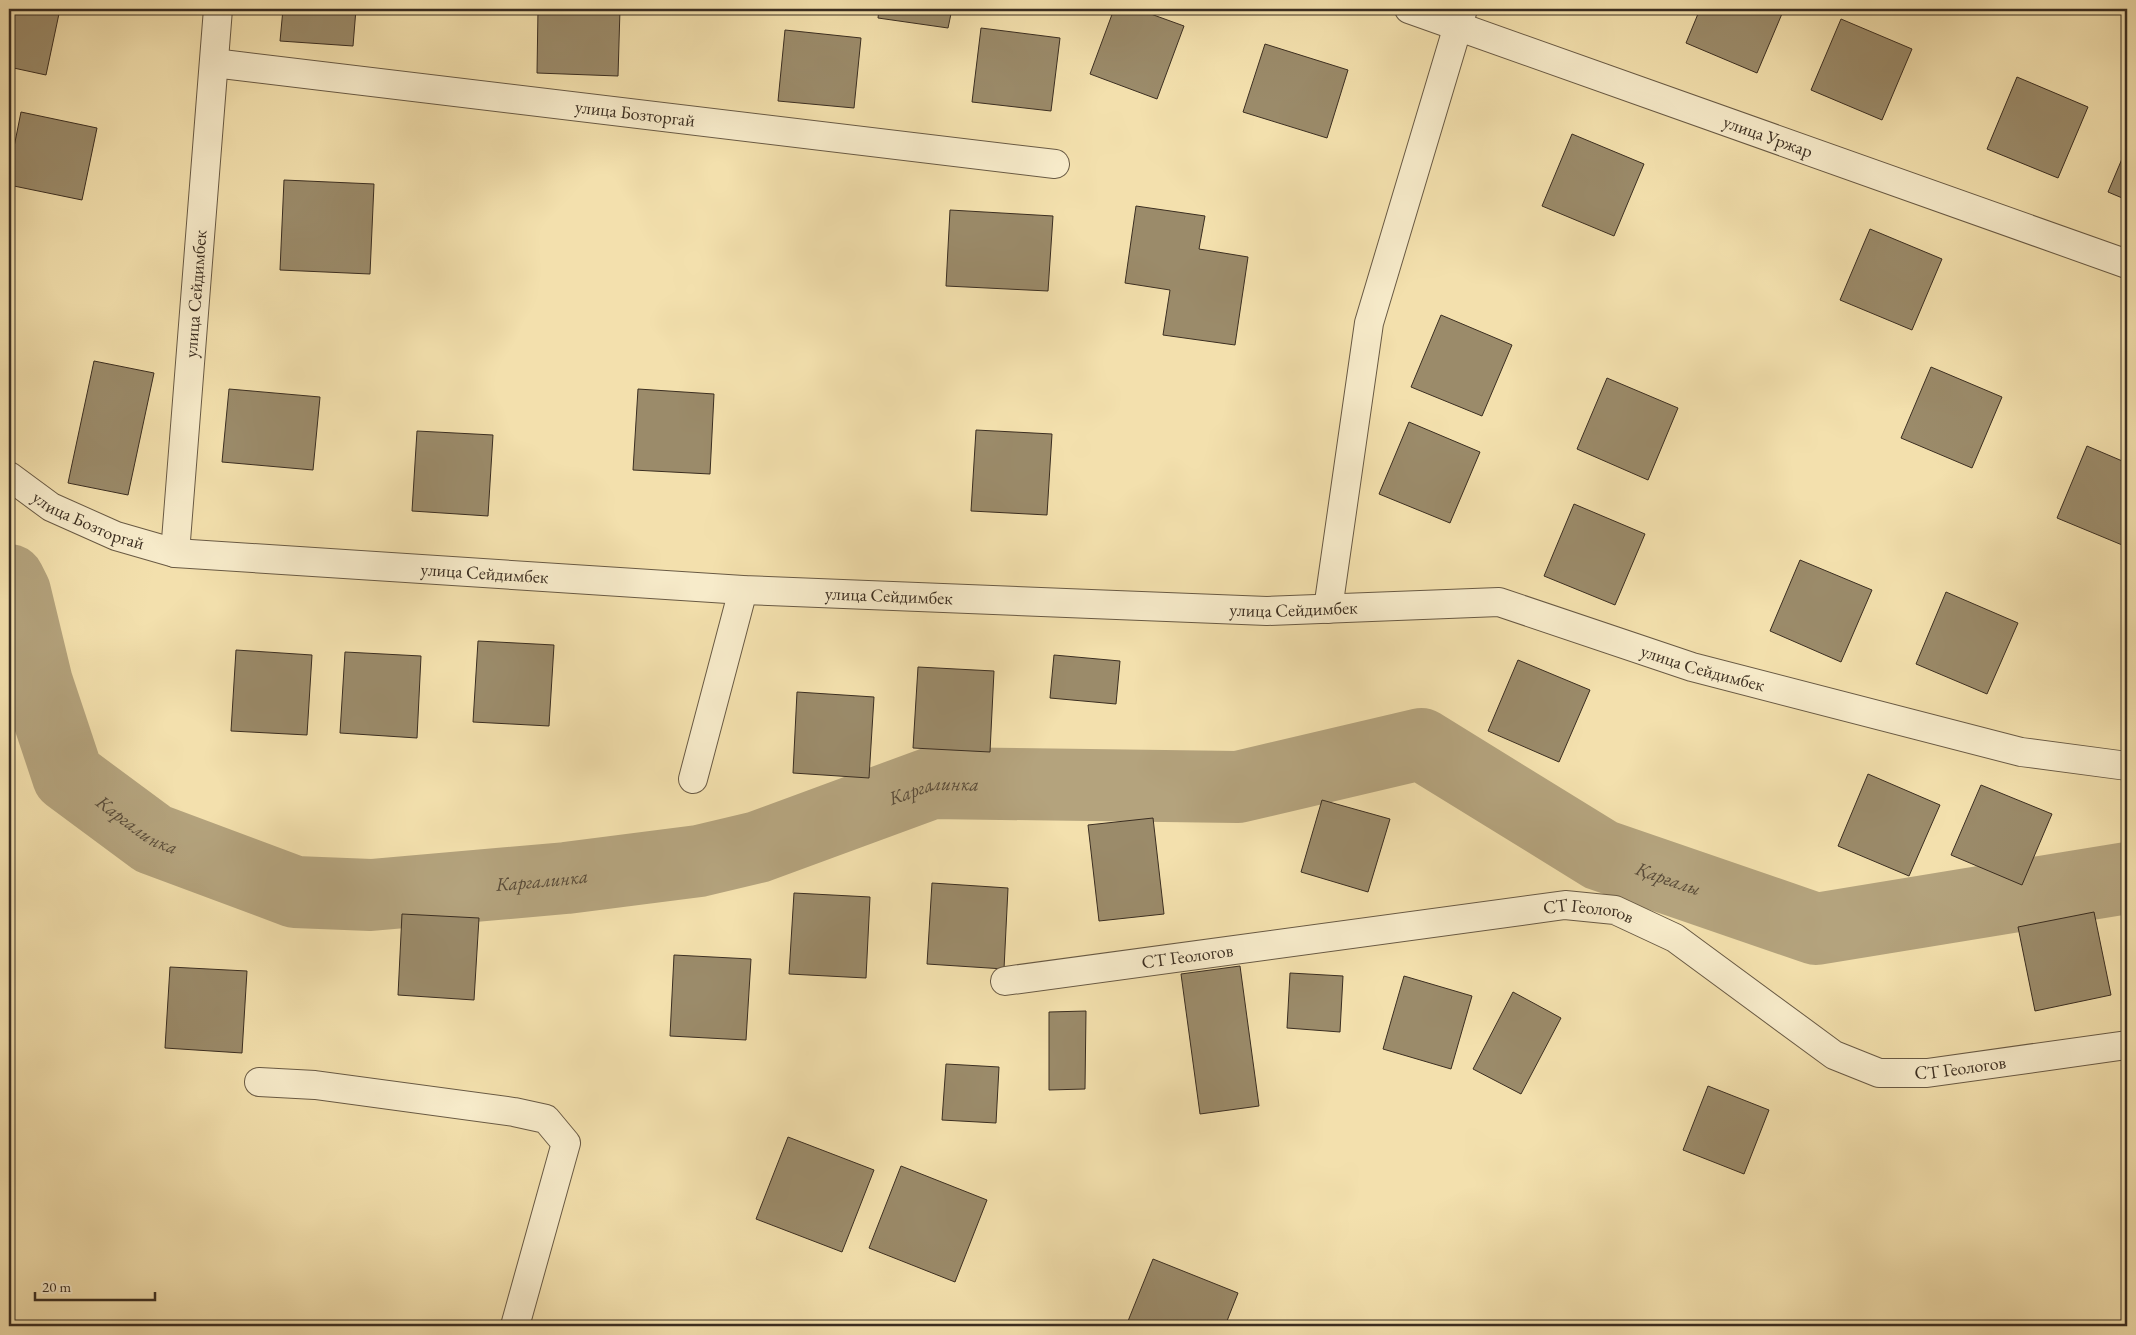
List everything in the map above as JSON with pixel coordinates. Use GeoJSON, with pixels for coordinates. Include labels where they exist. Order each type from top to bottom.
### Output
{"type":"FeatureCollection","features":[{"type":"Feature","properties":{"kind":"street","name":"улица Сейдимбек"},"geometry":{"type":"LineString","coordinates":[[218,9],[175,553],[743,590],[1267,611],[1498,602],[1692,667],[2021,752],[2127,766]]}},
{"type":"Feature","properties":{"kind":"street","name":"улица Уржар"},"geometry":{"type":"LineString","coordinates":[[1409,9],[1460,17],[2127,264]]}},
{"type":"Feature","properties":{"kind":"street"},"geometry":{"type":"LineString","coordinates":[[1328,609],[1369,323],[1460,17]]}},
{"type":"Feature","properties":{"kind":"street","name":"улица Бозторгай"},"geometry":{"type":"LineString","coordinates":[[214,64],[1055,164]]}},
{"type":"Feature","properties":{"kind":"street","name":"улица Бозторгай"},"geometry":{"type":"LineString","coordinates":[[9,476],[60,510],[116,536],[175,553]]}},
{"type":"Feature","properties":{"kind":"street"},"geometry":{"type":"LineString","coordinates":[[693,779],[743,590]]}},
{"type":"Feature","properties":{"kind":"street","name":"СТ Геологов"},"geometry":{"type":"LineString","coordinates":[[1005,981],[1565,905],[1615,910],[1674,938],[1834,1055],[1879,1073],[1927,1073],[2127,1045]]}},
{"type":"Feature","properties":{"kind":"street"},"geometry":{"type":"LineString","coordinates":[[259,1082],[315,1085],[410,1096],[514,1112],[546,1119],[566,1143],[515,1326]]}},
{"type":"Feature","properties":{"kind":"building"},"geometry":{"type":"Polygon","coordinates":[[[9,9],[60,9],[46,75],[9,67],[9,9]]]}},
{"type":"Feature","properties":{"kind":"building"},"geometry":{"type":"Polygon","coordinates":[[[283,9],[356,9],[353,46],[280,41],[283,9]]]}},
{"type":"Feature","properties":{"kind":"building"},"geometry":{"type":"Polygon","coordinates":[[[538,9],[620,9],[618,76],[537,73],[538,9]]]}},
{"type":"Feature","properties":{"kind":"building"},"geometry":{"type":"Polygon","coordinates":[[[879,9],[952,9],[948,28],[878,18],[879,9]]]}},
{"type":"Feature","properties":{"kind":"building"},"geometry":{"type":"Polygon","coordinates":[[[1114,9],[1137,9],[1184,26],[1157,99],[1090,74],[1114,9]]]}},
{"type":"Feature","properties":{"kind":"building"},"geometry":{"type":"Polygon","coordinates":[[[1700,9],[1784,9],[1757,73],[1686,43],[1700,9]]]}},
{"type":"Feature","properties":{"kind":"building"},"geometry":{"type":"Polygon","coordinates":[[[1841,19],[1912,49],[1882,120],[1811,90],[1841,19]]]}},
{"type":"Feature","properties":{"kind":"building"},"geometry":{"type":"Polygon","coordinates":[[[981,28],[1060,38],[1051,111],[972,102],[981,28]]]}},
{"type":"Feature","properties":{"kind":"building"},"geometry":{"type":"Polygon","coordinates":[[[785,30],[861,38],[854,108],[778,101],[785,30]]]}},
{"type":"Feature","properties":{"kind":"building"},"geometry":{"type":"Polygon","coordinates":[[[1265,44],[1348,70],[1327,138],[1243,112],[1265,44]]]}},
{"type":"Feature","properties":{"kind":"building"},"geometry":{"type":"Polygon","coordinates":[[[2017,77],[2088,107],[2058,178],[1987,149],[2017,77]]]}},
{"type":"Feature","properties":{"kind":"building"},"geometry":{"type":"Polygon","coordinates":[[[21,112],[97,128],[82,200],[9,185],[9,172],[21,112]]]}},
{"type":"Feature","properties":{"kind":"building"},"geometry":{"type":"Polygon","coordinates":[[[1572,134],[1644,164],[1614,236],[1542,206],[1572,134]]]}},
{"type":"Feature","properties":{"kind":"building"},"geometry":{"type":"Polygon","coordinates":[[[2127,147],[2127,200],[2108,192],[2127,147]]]}},
{"type":"Feature","properties":{"kind":"building"},"geometry":{"type":"Polygon","coordinates":[[[284,180],[374,184],[370,274],[280,270],[284,180]]]}},
{"type":"Feature","properties":{"kind":"building"},"geometry":{"type":"Polygon","coordinates":[[[1136,206],[1205,216],[1199,249],[1248,257],[1235,345],[1163,335],[1170,290],[1125,283],[1136,206]]]}},
{"type":"Feature","properties":{"kind":"building"},"geometry":{"type":"Polygon","coordinates":[[[950,210],[1053,216],[1048,291],[946,286],[950,210]]]}},
{"type":"Feature","properties":{"kind":"building"},"geometry":{"type":"Polygon","coordinates":[[[1870,229],[1942,259],[1912,330],[1840,300],[1870,229]]]}},
{"type":"Feature","properties":{"kind":"building"},"geometry":{"type":"Polygon","coordinates":[[[1441,315],[1512,345],[1482,416],[1411,387],[1441,315]]]}},
{"type":"Feature","properties":{"kind":"building"},"geometry":{"type":"Polygon","coordinates":[[[94,361],[154,373],[128,495],[68,483],[94,361]]]}},
{"type":"Feature","properties":{"kind":"building"},"geometry":{"type":"Polygon","coordinates":[[[1931,367],[2002,397],[1972,468],[1901,438],[1931,367]]]}},
{"type":"Feature","properties":{"kind":"building"},"geometry":{"type":"Polygon","coordinates":[[[1607,378],[1678,408],[1648,480],[1577,449],[1607,378]]]}},
{"type":"Feature","properties":{"kind":"building"},"geometry":{"type":"Polygon","coordinates":[[[229,389],[320,397],[313,470],[222,462],[229,389]]]}},
{"type":"Feature","properties":{"kind":"building"},"geometry":{"type":"Polygon","coordinates":[[[638,389],[714,394],[710,474],[633,470],[638,389]]]}},
{"type":"Feature","properties":{"kind":"building"},"geometry":{"type":"Polygon","coordinates":[[[1409,422],[1480,452],[1450,523],[1379,494],[1409,422]]]}},
{"type":"Feature","properties":{"kind":"building"},"geometry":{"type":"Polygon","coordinates":[[[976,430],[1052,434],[1047,515],[971,511],[976,430]]]}},
{"type":"Feature","properties":{"kind":"building"},"geometry":{"type":"Polygon","coordinates":[[[417,431],[493,435],[488,516],[412,511],[417,431]]]}},
{"type":"Feature","properties":{"kind":"building"},"geometry":{"type":"Polygon","coordinates":[[[2087,446],[2127,463],[2127,547],[2057,518],[2087,446]]]}},
{"type":"Feature","properties":{"kind":"building"},"geometry":{"type":"Polygon","coordinates":[[[1574,504],[1645,534],[1615,605],[1544,576],[1574,504]]]}},
{"type":"Feature","properties":{"kind":"building"},"geometry":{"type":"Polygon","coordinates":[[[1800,560],[1872,590],[1841,662],[1770,631],[1800,560]]]}},
{"type":"Feature","properties":{"kind":"building"},"geometry":{"type":"Polygon","coordinates":[[[1946,592],[2018,623],[1987,694],[1916,664],[1946,592]]]}},
{"type":"Feature","properties":{"kind":"building"},"geometry":{"type":"Polygon","coordinates":[[[478,641],[554,645],[549,726],[473,722],[478,641]]]}},
{"type":"Feature","properties":{"kind":"building"},"geometry":{"type":"Polygon","coordinates":[[[236,650],[312,655],[307,735],[231,731],[236,650]]]}},
{"type":"Feature","properties":{"kind":"building"},"geometry":{"type":"Polygon","coordinates":[[[345,652],[421,656],[417,738],[340,733],[345,652]]]}},
{"type":"Feature","properties":{"kind":"building"},"geometry":{"type":"Polygon","coordinates":[[[1054,655],[1120,661],[1116,704],[1050,698],[1054,655]]]}},
{"type":"Feature","properties":{"kind":"building"},"geometry":{"type":"Polygon","coordinates":[[[1518,660],[1590,690],[1559,762],[1488,731],[1518,660]]]}},
{"type":"Feature","properties":{"kind":"building"},"geometry":{"type":"Polygon","coordinates":[[[918,667],[994,671],[990,752],[913,748],[918,667]]]}},
{"type":"Feature","properties":{"kind":"building"},"geometry":{"type":"Polygon","coordinates":[[[797,692],[874,697],[869,778],[793,773],[797,692]]]}},
{"type":"Feature","properties":{"kind":"building"},"geometry":{"type":"Polygon","coordinates":[[[1868,774],[1940,805],[1909,876],[1838,846],[1868,774]]]}},
{"type":"Feature","properties":{"kind":"building"},"geometry":{"type":"Polygon","coordinates":[[[1981,785],[2052,814],[2022,885],[1951,855],[1981,785]]]}},
{"type":"Feature","properties":{"kind":"building"},"geometry":{"type":"Polygon","coordinates":[[[1322,800],[1390,819],[1368,892],[1301,872],[1322,800]]]}},
{"type":"Feature","properties":{"kind":"building"},"geometry":{"type":"Polygon","coordinates":[[[1153,818],[1164,914],[1099,921],[1088,825],[1153,818]]]}},
{"type":"Feature","properties":{"kind":"building"},"geometry":{"type":"Polygon","coordinates":[[[932,883],[1008,888],[1004,969],[927,964],[932,883]]]}},
{"type":"Feature","properties":{"kind":"building"},"geometry":{"type":"Polygon","coordinates":[[[794,893],[870,897],[866,978],[789,974],[794,893]]]}},
{"type":"Feature","properties":{"kind":"building"},"geometry":{"type":"Polygon","coordinates":[[[2094,912],[2111,995],[2035,1011],[2018,927],[2094,912]]]}},
{"type":"Feature","properties":{"kind":"building"},"geometry":{"type":"Polygon","coordinates":[[[402,914],[479,918],[474,1000],[398,995],[402,914]]]}},
{"type":"Feature","properties":{"kind":"building"},"geometry":{"type":"Polygon","coordinates":[[[674,955],[751,959],[746,1040],[670,1036],[674,955]]]}},
{"type":"Feature","properties":{"kind":"building"},"geometry":{"type":"Polygon","coordinates":[[[1240,966],[1259,1106],[1200,1114],[1181,974],[1240,966]]]}},
{"type":"Feature","properties":{"kind":"building"},"geometry":{"type":"Polygon","coordinates":[[[170,967],[247,971],[242,1053],[165,1048],[170,967]]]}},
{"type":"Feature","properties":{"kind":"building"},"geometry":{"type":"Polygon","coordinates":[[[1290,973],[1343,976],[1340,1032],[1287,1028],[1290,973]]]}},
{"type":"Feature","properties":{"kind":"building"},"geometry":{"type":"Polygon","coordinates":[[[1404,976],[1472,996],[1451,1069],[1383,1049],[1404,976]]]}},
{"type":"Feature","properties":{"kind":"building"},"geometry":{"type":"Polygon","coordinates":[[[1513,992],[1561,1018],[1521,1094],[1473,1069],[1513,992]]]}},
{"type":"Feature","properties":{"kind":"building"},"geometry":{"type":"Polygon","coordinates":[[[1086,1011],[1085,1089],[1049,1090],[1049,1012],[1086,1011]]]}},
{"type":"Feature","properties":{"kind":"building"},"geometry":{"type":"Polygon","coordinates":[[[946,1064],[999,1067],[996,1123],[942,1120],[946,1064]]]}},
{"type":"Feature","properties":{"kind":"building"},"geometry":{"type":"Polygon","coordinates":[[[1708,1086],[1769,1110],[1744,1174],[1683,1150],[1708,1086]]]}},
{"type":"Feature","properties":{"kind":"building"},"geometry":{"type":"Polygon","coordinates":[[[788,1137],[874,1170],[842,1252],[756,1219],[788,1137]]]}},
{"type":"Feature","properties":{"kind":"building"},"geometry":{"type":"Polygon","coordinates":[[[901,1166],[987,1200],[955,1282],[869,1248],[901,1166]]]}},
{"type":"Feature","properties":{"kind":"building"},"geometry":{"type":"Polygon","coordinates":[[[1153,1259],[1238,1293],[1225,1326],[1126,1326],[1153,1259]]]}},
{"type":"Feature","properties":{"kind":"waterway","name":"Каргалинка"},"geometry":{"type":"LineString","coordinates":[[9,580],[15,592],[37,683],[68,776],[153,839],[295,892],[371,895],[566,878],[699,861],[758,847],[932,783],[1238,787],[1421,744],[1601,855],[1816,929],[2127,878]]}},
{"type":"Feature","properties":{"kind":"water label","name":"Қарғалы"},"geometry":{"type":"Point","coordinates":[1669,878]}}]}
